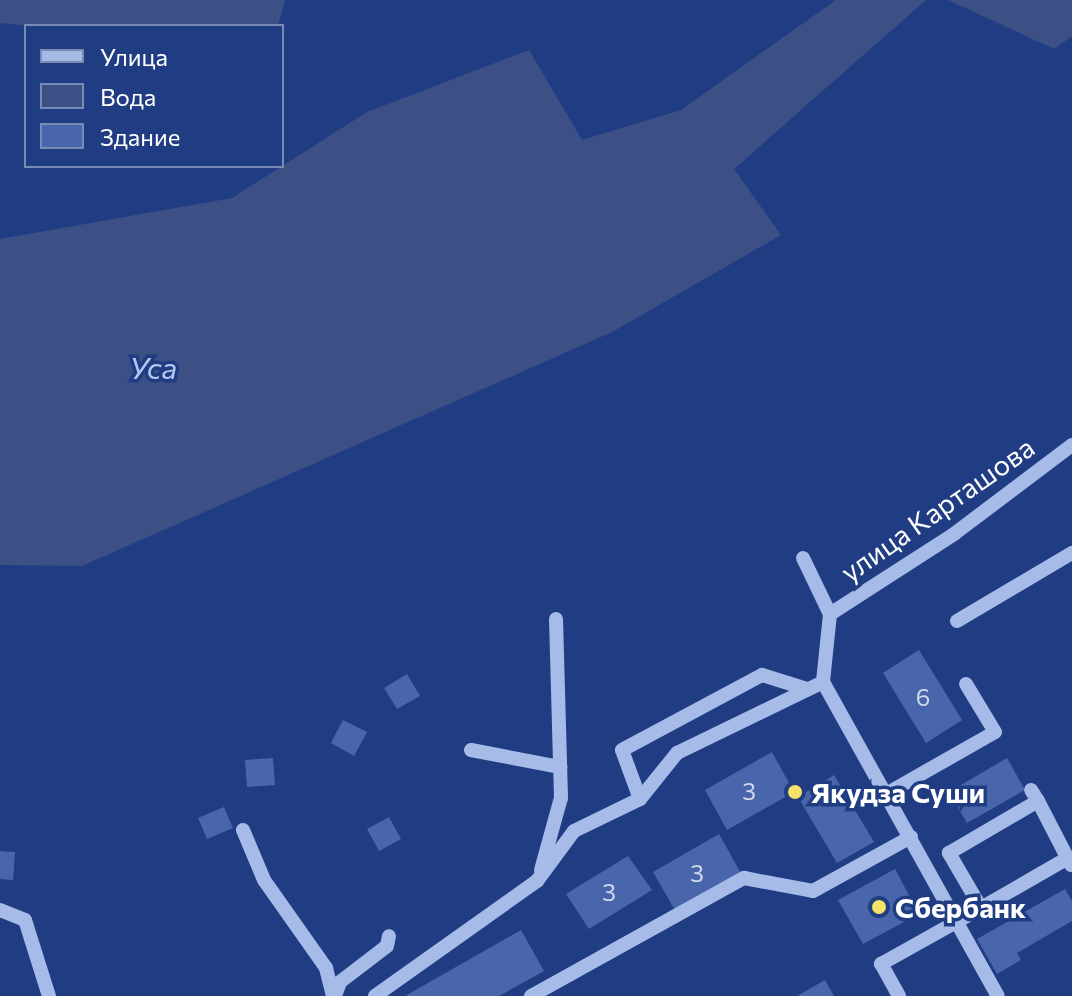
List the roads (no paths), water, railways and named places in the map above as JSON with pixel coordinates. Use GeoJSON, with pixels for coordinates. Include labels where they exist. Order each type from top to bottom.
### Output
{"type":"FeatureCollection","features":[{"type":"Feature","properties":{"kind":"street","name":"улица Карташова"},"geometry":{"type":"LineString","coordinates":[[830,614],[954,534],[1072,445]]}},
{"type":"Feature","properties":{"kind":"street"},"geometry":{"type":"LineString","coordinates":[[957,621],[1072,553]]}},
{"type":"Feature","properties":{"kind":"street"},"geometry":{"type":"LineString","coordinates":[[803,558],[830,614],[823,682],[998,996]]}},
{"type":"Feature","properties":{"kind":"street"},"geometry":{"type":"LineString","coordinates":[[537,881],[561,798],[556,619]]}},
{"type":"Feature","properties":{"kind":"street"},"geometry":{"type":"LineString","coordinates":[[640,799],[622,750],[762,675],[807,689]]}},
{"type":"Feature","properties":{"kind":"street"},"geometry":{"type":"LineString","coordinates":[[375,996],[537,881],[574,831],[640,799],[677,753],[823,682]]}},
{"type":"Feature","properties":{"kind":"street"},"geometry":{"type":"LineString","coordinates":[[886,794],[995,732],[966,684]]}},
{"type":"Feature","properties":{"kind":"street"},"geometry":{"type":"LineString","coordinates":[[471,750],[560,767]]}},
{"type":"Feature","properties":{"kind":"street"},"geometry":{"type":"LineString","coordinates":[[899,996],[881,964],[1070,862],[1034,795],[949,853],[981,908]]}},
{"type":"Feature","properties":{"kind":"street"},"geometry":{"type":"LineString","coordinates":[[243,830],[264,880],[326,968],[334,996]]}},
{"type":"Feature","properties":{"kind":"street"},"geometry":{"type":"LineString","coordinates":[[531,996],[551,991],[744,878],[813,891],[911,837]]}},
{"type":"Feature","properties":{"kind":"street"},"geometry":{"type":"LineString","coordinates":[[0,910],[25,920],[49,996]]}},
{"type":"Feature","properties":{"kind":"street"},"geometry":{"type":"LineString","coordinates":[[334,996],[340,982],[387,946],[389,936]]}},
{"type":"Feature","properties":{"kind":"water"},"geometry":{"type":"Polygon","coordinates":[[[0,0],[285,0],[279,24],[0,23],[0,0]]]}},
{"type":"Feature","properties":{"kind":"water","name":"Уса"},"geometry":{"type":"Polygon","coordinates":[[[836,0],[926,0],[734,169],[781,235],[612,332],[82,566],[0,565],[0,239],[232,198],[279,168],[284,168],[284,165],[367,112],[529,50],[582,140],[681,110],[836,0]]]}},
{"type":"Feature","properties":{"kind":"water"},"geometry":{"type":"Polygon","coordinates":[[[948,0],[1072,0],[1072,36],[1054,49],[948,0]]]}},
{"type":"Feature","properties":{"kind":"place","name":"Якудза Суши"},"geometry":{"type":"Point","coordinates":[795,792]}},
{"type":"Feature","properties":{"kind":"place","name":"Сбербанк"},"geometry":{"type":"Point","coordinates":[879,907]}}]}
